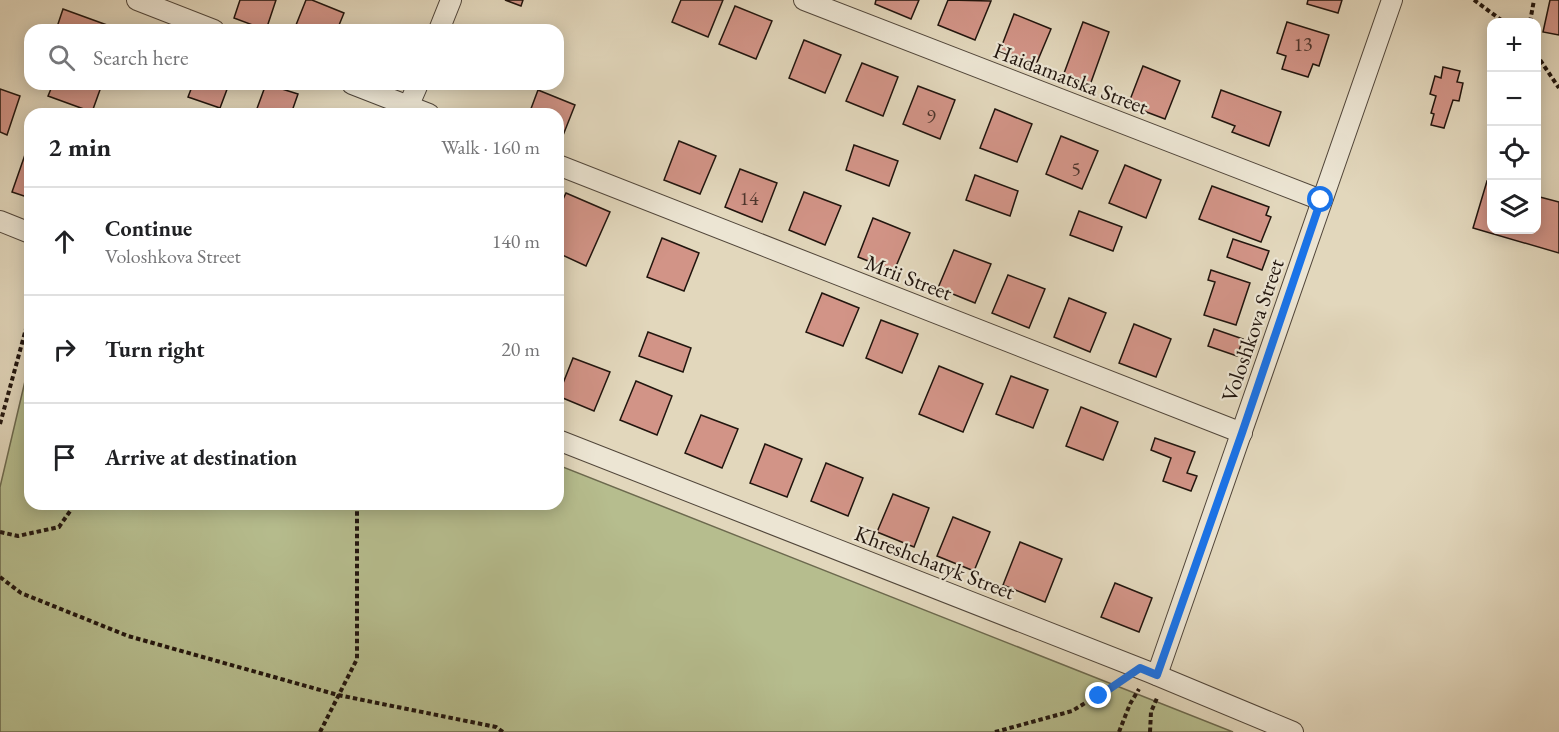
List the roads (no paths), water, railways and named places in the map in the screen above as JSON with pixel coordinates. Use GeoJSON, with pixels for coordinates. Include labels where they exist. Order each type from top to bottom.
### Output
{"type":"FeatureCollection","features":[{"type":"Feature","properties":{"kind":"street"},"geometry":{"type":"LineString","coordinates":[[137,0],[199,24]]}},
{"type":"Feature","properties":{"kind":"street"},"geometry":{"type":"LineString","coordinates":[[441,24],[451,0]]}},
{"type":"Feature","properties":{"kind":"street","name":"Haidamatska Street"},"geometry":{"type":"LineString","coordinates":[[804,0],[1321,200]]}},
{"type":"Feature","properties":{"kind":"street","name":"Voloshkova Street"},"geometry":{"type":"LineString","coordinates":[[1153,673],[1242,433],[1392,0]]}},
{"type":"Feature","properties":{"kind":"street"},"geometry":{"type":"LineString","coordinates":[[365,90],[403,108]]}},
{"type":"Feature","properties":{"kind":"street"},"geometry":{"type":"LineString","coordinates":[[408,108],[415,90]]}},
{"type":"Feature","properties":{"kind":"street","name":"Mrii Street"},"geometry":{"type":"LineString","coordinates":[[564,167],[1242,433]]}},
{"type":"Feature","properties":{"kind":"street"},"geometry":{"type":"LineString","coordinates":[[0,221],[24,231]]}},
{"type":"Feature","properties":{"kind":"street","name":"Khreshchatyk Street"},"geometry":{"type":"LineString","coordinates":[[564,442],[1153,673],[1293,732]]}}]}
